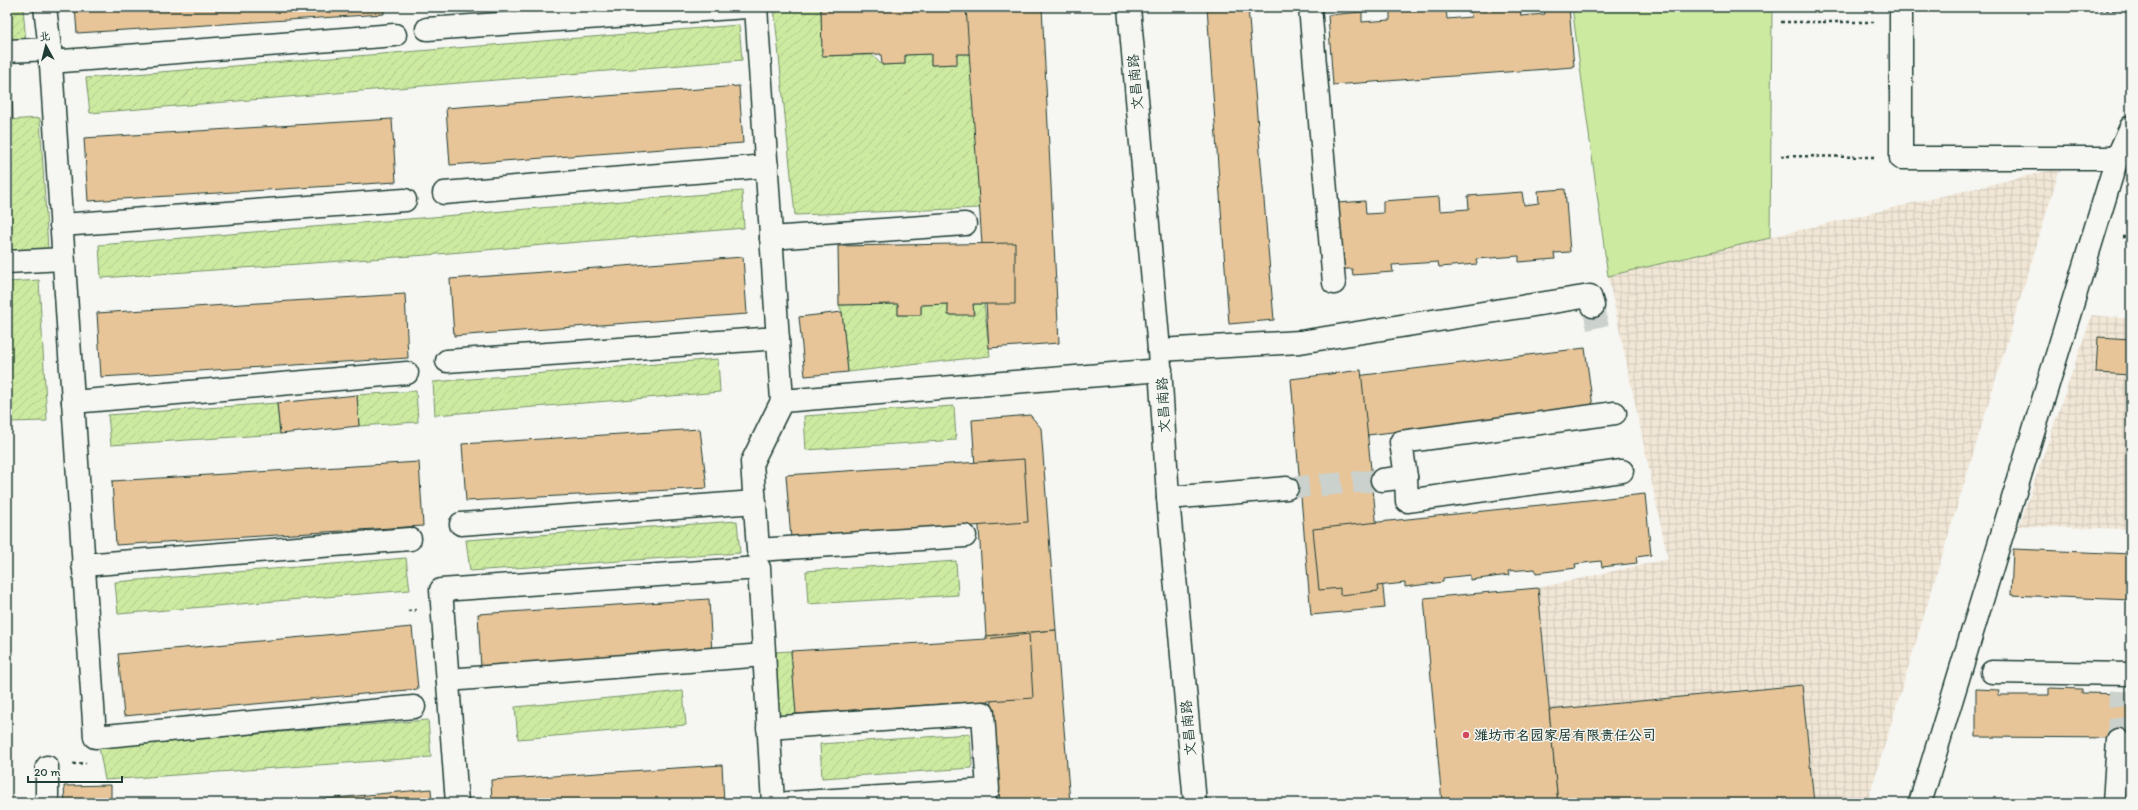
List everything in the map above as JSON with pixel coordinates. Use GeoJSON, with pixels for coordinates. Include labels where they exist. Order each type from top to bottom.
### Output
{"type":"FeatureCollection","features":[{"type":"Feature","properties":{"kind":"street"},"geometry":{"type":"LineString","coordinates":[[45,7],[50,55],[95,736],[414,707]]}},
{"type":"Feature","properties":{"kind":"street"},"geometry":{"type":"LineString","coordinates":[[427,29],[747,7]]}},
{"type":"Feature","properties":{"kind":"street"},"geometry":{"type":"LineString","coordinates":[[756,7],[782,401],[752,462],[758,550],[965,536]]}},
{"type":"Feature","properties":{"kind":"street","name":"文昌南路"},"geometry":{"type":"LineString","coordinates":[[1129,7],[1160,360],[1168,498],[1195,803]]}},
{"type":"Feature","properties":{"kind":"street"},"geometry":{"type":"LineString","coordinates":[[1310,7],[1334,283]]}},
{"type":"Feature","properties":{"kind":"street"},"geometry":{"type":"LineString","coordinates":[[1901,14],[1901,158],[2117,158]]}},
{"type":"Feature","properties":{"kind":"street"},"geometry":{"type":"LineString","coordinates":[[7,51],[50,55],[394,35]]}},
{"type":"Feature","properties":{"kind":"street"},"geometry":{"type":"LineString","coordinates":[[1920,803],[2117,158],[2131,127]]}},
{"type":"Feature","properties":{"kind":"street"},"geometry":{"type":"LineString","coordinates":[[444,193],[767,166]]}},
{"type":"Feature","properties":{"kind":"street"},"geometry":{"type":"LineString","coordinates":[[61,225],[405,200]]}},
{"type":"Feature","properties":{"kind":"street"},"geometry":{"type":"LineString","coordinates":[[772,238],[965,224]]}},
{"type":"Feature","properties":{"kind":"street"},"geometry":{"type":"LineString","coordinates":[[7,262],[63,259]]}},
{"type":"Feature","properties":{"kind":"street"},"geometry":{"type":"LineString","coordinates":[[782,401],[1160,360],[1300,342],[1590,296],[1593,306]]}},
{"type":"Feature","properties":{"kind":"street"},"geometry":{"type":"LineString","coordinates":[[447,362],[778,338]]}},
{"type":"Feature","properties":{"kind":"street"},"geometry":{"type":"LineString","coordinates":[[73,402],[407,373]]}},
{"type":"Feature","properties":{"kind":"street"},"geometry":{"type":"LineString","coordinates":[[1615,413],[1401,442],[1406,477],[1407,501],[1622,472]]}},
{"type":"Feature","properties":{"kind":"street"},"geometry":{"type":"LineString","coordinates":[[1382,480],[1406,477]]}},
{"type":"Feature","properties":{"kind":"street"},"geometry":{"type":"LineString","coordinates":[[1168,498],[1287,488]]}},
{"type":"Feature","properties":{"kind":"street"},"geometry":{"type":"LineString","coordinates":[[461,524],[755,502]]}},
{"type":"Feature","properties":{"kind":"street"},"geometry":{"type":"LineString","coordinates":[[83,565],[410,539]]}},
{"type":"Feature","properties":{"kind":"street"},"geometry":{"type":"LineString","coordinates":[[457,803],[441,590],[759,568],[773,803]]}},
{"type":"Feature","properties":{"kind":"street"},"geometry":{"type":"LineString","coordinates":[[448,680],[764,655]]}},
{"type":"Feature","properties":{"kind":"street"},"geometry":{"type":"LineString","coordinates":[[1992,672],[2124,680]]}},
{"type":"Feature","properties":{"kind":"street"},"geometry":{"type":"LineString","coordinates":[[768,728],[983,713],[988,790],[788,803]]}},
{"type":"Feature","properties":{"kind":"street"},"geometry":{"type":"LineString","coordinates":[[2114,803],[2118,740]]}},
{"type":"Feature","properties":{"kind":"street"},"geometry":{"type":"LineString","coordinates":[[46,766],[47,803]]}},
{"type":"Feature","properties":{"kind":"path"},"geometry":{"type":"LineString","coordinates":[[2088,9],[2131,10]]}},
{"type":"Feature","properties":{"kind":"path"},"geometry":{"type":"LineString","coordinates":[[1781,22],[1901,14]]}},
{"type":"Feature","properties":{"kind":"path"},"geometry":{"type":"LineString","coordinates":[[1781,156],[1901,158]]}},
{"type":"Feature","properties":{"kind":"shaded area"},"geometry":{"type":"Polygon","coordinates":[[[2060,168],[1867,803],[1559,803],[1538,588],[1668,559],[1608,276],[2060,168]]]}},
{"type":"Feature","properties":{"kind":"shaded area"},"geometry":{"type":"Polygon","coordinates":[[[2092,315],[2131,319],[2131,529],[2019,526],[2092,315]]]}},
{"type":"Feature","properties":{"kind":"green space"},"geometry":{"type":"Polygon","coordinates":[[[7,7],[23,7],[26,43],[7,44],[7,7]]]}},
{"type":"Feature","properties":{"kind":"green space"},"geometry":{"type":"Polygon","coordinates":[[[774,7],[821,7],[822,56],[872,55],[882,65],[905,64],[905,55],[931,54],[931,65],[956,64],[957,54],[971,54],[980,208],[795,215],[774,7]]]}},
{"type":"Feature","properties":{"kind":"green space"},"geometry":{"type":"Polygon","coordinates":[[[1572,7],[1772,7],[1770,238],[1608,276],[1572,7]]]}},
{"type":"Feature","properties":{"kind":"green space"},"geometry":{"type":"Polygon","coordinates":[[[739,25],[742,60],[90,113],[86,78],[739,25]]]}},
{"type":"Feature","properties":{"kind":"green space"},"geometry":{"type":"Polygon","coordinates":[[[40,118],[48,249],[7,251],[7,120],[40,118]]]}},
{"type":"Feature","properties":{"kind":"green space"},"geometry":{"type":"Polygon","coordinates":[[[742,191],[744,228],[426,255],[101,278],[99,245],[742,191]]]}},
{"type":"Feature","properties":{"kind":"green space"},"geometry":{"type":"Polygon","coordinates":[[[39,280],[47,421],[7,422],[8,282],[39,280]]]}},
{"type":"Feature","properties":{"kind":"green space"},"geometry":{"type":"Polygon","coordinates":[[[898,304],[898,315],[921,315],[921,305],[948,304],[948,315],[973,314],[973,304],[984,304],[990,356],[848,372],[842,312],[839,305],[898,304]]]}},
{"type":"Feature","properties":{"kind":"green space"},"geometry":{"type":"Polygon","coordinates":[[[718,359],[720,392],[435,415],[433,382],[718,359]]]}},
{"type":"Feature","properties":{"kind":"green space"},"geometry":{"type":"Polygon","coordinates":[[[416,391],[418,422],[359,426],[357,395],[416,391]]]}},
{"type":"Feature","properties":{"kind":"green space"},"geometry":{"type":"Polygon","coordinates":[[[277,403],[280,434],[111,445],[108,415],[277,403]]]}},
{"type":"Feature","properties":{"kind":"green space"},"geometry":{"type":"Polygon","coordinates":[[[954,406],[956,440],[806,450],[804,416],[954,406]]]}},
{"type":"Feature","properties":{"kind":"green space"},"geometry":{"type":"Polygon","coordinates":[[[737,521],[740,553],[470,571],[466,540],[737,521]]]}},
{"type":"Feature","properties":{"kind":"green space"},"geometry":{"type":"Polygon","coordinates":[[[406,558],[410,590],[118,614],[115,582],[406,558]]]}},
{"type":"Feature","properties":{"kind":"green space"},"geometry":{"type":"Polygon","coordinates":[[[956,561],[958,595],[808,604],[806,571],[956,561]]]}},
{"type":"Feature","properties":{"kind":"green space"},"geometry":{"type":"Polygon","coordinates":[[[791,651],[797,720],[779,721],[774,652],[791,651]]]}},
{"type":"Feature","properties":{"kind":"green space"},"geometry":{"type":"Polygon","coordinates":[[[683,691],[686,725],[518,739],[515,707],[683,691]]]}},
{"type":"Feature","properties":{"kind":"green space"},"geometry":{"type":"Polygon","coordinates":[[[428,720],[431,757],[105,780],[99,747],[428,720]]]}},
{"type":"Feature","properties":{"kind":"green space"},"geometry":{"type":"Polygon","coordinates":[[[970,734],[972,768],[822,778],[820,744],[970,734]]]}},
{"type":"Feature","properties":{"kind":"building"},"geometry":{"type":"Polygon","coordinates":[[[75,7],[384,7],[384,14],[77,33],[75,7]]]}},
{"type":"Feature","properties":{"kind":"building"},"geometry":{"type":"Polygon","coordinates":[[[821,7],[998,7],[999,54],[957,54],[957,64],[931,65],[931,54],[905,55],[905,64],[882,65],[881,54],[822,56],[821,7]]]}},
{"type":"Feature","properties":{"kind":"building"},"geometry":{"type":"Polygon","coordinates":[[[966,7],[1042,7],[1059,343],[989,348],[966,7]]]}},
{"type":"Feature","properties":{"kind":"building"},"geometry":{"type":"Polygon","coordinates":[[[1207,7],[1248,7],[1274,320],[1229,324],[1207,7]]]}},
{"type":"Feature","properties":{"kind":"building"},"geometry":{"type":"Polygon","coordinates":[[[1470,7],[1520,7],[1521,16],[1545,14],[1544,7],[1569,7],[1574,67],[1333,85],[1328,15],[1362,12],[1362,22],[1390,20],[1390,11],[1446,8],[1447,19],[1471,17],[1470,7]]]}},
{"type":"Feature","properties":{"kind":"building"},"geometry":{"type":"Polygon","coordinates":[[[7,60],[11,60],[13,120],[7,120],[7,60]]]}},
{"type":"Feature","properties":{"kind":"building"},"geometry":{"type":"Polygon","coordinates":[[[739,86],[743,143],[450,165],[446,108],[739,86]]]}},
{"type":"Feature","properties":{"kind":"building"},"geometry":{"type":"Polygon","coordinates":[[[392,119],[396,182],[88,201],[84,138],[392,119]]]}},
{"type":"Feature","properties":{"kind":"building"},"geometry":{"type":"Polygon","coordinates":[[[1565,189],[1570,252],[1554,253],[1555,259],[1519,262],[1519,256],[1476,259],[1477,264],[1439,267],[1438,262],[1392,265],[1393,272],[1353,275],[1352,269],[1342,269],[1337,203],[1365,201],[1366,214],[1383,213],[1383,201],[1439,197],[1440,211],[1469,209],[1468,196],[1522,192],[1524,205],[1539,203],[1538,191],[1565,189]]]}},
{"type":"Feature","properties":{"kind":"building"},"geometry":{"type":"Polygon","coordinates":[[[1015,243],[1015,304],[973,304],[974,315],[948,315],[948,304],[921,305],[921,315],[898,315],[898,304],[839,305],[838,246],[1015,243]]]}},
{"type":"Feature","properties":{"kind":"building"},"geometry":{"type":"Polygon","coordinates":[[[743,257],[747,314],[454,336],[450,279],[743,257]]]}},
{"type":"Feature","properties":{"kind":"building"},"geometry":{"type":"Polygon","coordinates":[[[8,282],[9,343],[7,343],[8,282]]]}},
{"type":"Feature","properties":{"kind":"building"},"geometry":{"type":"Polygon","coordinates":[[[405,294],[408,358],[101,377],[97,313],[405,294]]]}},
{"type":"Feature","properties":{"kind":"building"},"geometry":{"type":"Polygon","coordinates":[[[842,312],[848,372],[805,376],[799,317],[842,312]]]}},
{"type":"Feature","properties":{"kind":"building"},"geometry":{"type":"Polygon","coordinates":[[[2098,337],[2131,339],[2131,375],[2096,373],[2098,337]]]}},
{"type":"Feature","properties":{"kind":"building"},"geometry":{"type":"Polygon","coordinates":[[[1585,348],[1593,407],[1368,435],[1368,438],[1306,443],[1299,383],[1585,348]]]}},
{"type":"Feature","properties":{"kind":"building"},"geometry":{"type":"Polygon","coordinates":[[[1361,370],[1385,608],[1311,615],[1291,379],[1361,370]]]}},
{"type":"Feature","properties":{"kind":"building"},"geometry":{"type":"Polygon","coordinates":[[[357,395],[359,426],[280,434],[277,403],[357,395]]]}},
{"type":"Feature","properties":{"kind":"building"},"geometry":{"type":"Polygon","coordinates":[[[1030,415],[1041,428],[1056,630],[986,636],[972,420],[1030,415]]]}},
{"type":"Feature","properties":{"kind":"building"},"geometry":{"type":"Polygon","coordinates":[[[700,429],[707,488],[466,501],[462,444],[700,429]]]}},
{"type":"Feature","properties":{"kind":"building"},"geometry":{"type":"Polygon","coordinates":[[[1024,459],[1028,522],[791,539],[786,475],[1024,459]]]}},
{"type":"Feature","properties":{"kind":"building"},"geometry":{"type":"Polygon","coordinates":[[[419,462],[423,526],[116,545],[112,481],[419,462]]]}},
{"type":"Feature","properties":{"kind":"building"},"geometry":{"type":"Polygon","coordinates":[[[1645,494],[1651,555],[1636,557],[1637,563],[1602,567],[1601,561],[1575,564],[1576,568],[1536,573],[1535,569],[1508,571],[1509,575],[1470,580],[1470,575],[1443,578],[1443,582],[1405,587],[1405,583],[1377,586],[1378,591],[1340,595],[1340,588],[1319,590],[1313,529],[1645,494]]]}},
{"type":"Feature","properties":{"kind":"building"},"geometry":{"type":"Polygon","coordinates":[[[2013,549],[2131,554],[2131,600],[2011,595],[2013,549]]]}},
{"type":"Feature","properties":{"kind":"building"},"geometry":{"type":"Polygon","coordinates":[[[1538,588],[1558,803],[1442,803],[1424,598],[1538,588]]]}},
{"type":"Feature","properties":{"kind":"building"},"geometry":{"type":"Polygon","coordinates":[[[709,599],[712,654],[481,669],[478,614],[709,599]]]}},
{"type":"Feature","properties":{"kind":"building"},"geometry":{"type":"Polygon","coordinates":[[[412,627],[418,689],[124,716],[118,654],[412,627]]]}},
{"type":"Feature","properties":{"kind":"building"},"geometry":{"type":"Polygon","coordinates":[[[1056,630],[1070,803],[1000,803],[986,636],[1056,630]]]}},
{"type":"Feature","properties":{"kind":"building"},"geometry":{"type":"Polygon","coordinates":[[[1029,634],[1033,698],[796,714],[791,651],[986,639],[1029,634]]]}},
{"type":"Feature","properties":{"kind":"building"},"geometry":{"type":"Polygon","coordinates":[[[1802,685],[1814,803],[1558,803],[1549,710],[1802,685]]]}},
{"type":"Feature","properties":{"kind":"building"},"geometry":{"type":"Polygon","coordinates":[[[2049,688],[2082,689],[2082,693],[2129,694],[2129,689],[2131,689],[2131,738],[1976,737],[1976,689],[1999,690],[1998,695],[2049,695],[2049,688]]]}},
{"type":"Feature","properties":{"kind":"building"},"geometry":{"type":"Polygon","coordinates":[[[722,765],[724,803],[492,803],[491,780],[722,765]]]}},
{"type":"Feature","properties":{"kind":"building"},"geometry":{"type":"Polygon","coordinates":[[[111,785],[111,803],[65,803],[64,786],[111,785]]]}},
{"type":"Feature","properties":{"kind":"building"},"geometry":{"type":"Polygon","coordinates":[[[431,789],[432,803],[282,803],[431,789]]]}},
{"type":"Feature","properties":{"kind":"tunnel"},"geometry":{"type":"LineString","coordinates":[[1593,306],[1600,337]]}},
{"type":"Feature","properties":{"kind":"tunnel"},"geometry":{"type":"LineString","coordinates":[[1287,488],[1382,480]]}},
{"type":"Feature","properties":{"kind":"tunnel"},"geometry":{"type":"LineString","coordinates":[[2118,740],[2120,691]]}},
{"type":"Feature","properties":{"kind":"place","name":"潍坊市名园家居有限责任公司"},"geometry":{"type":"Point","coordinates":[1466,735]}}]}
